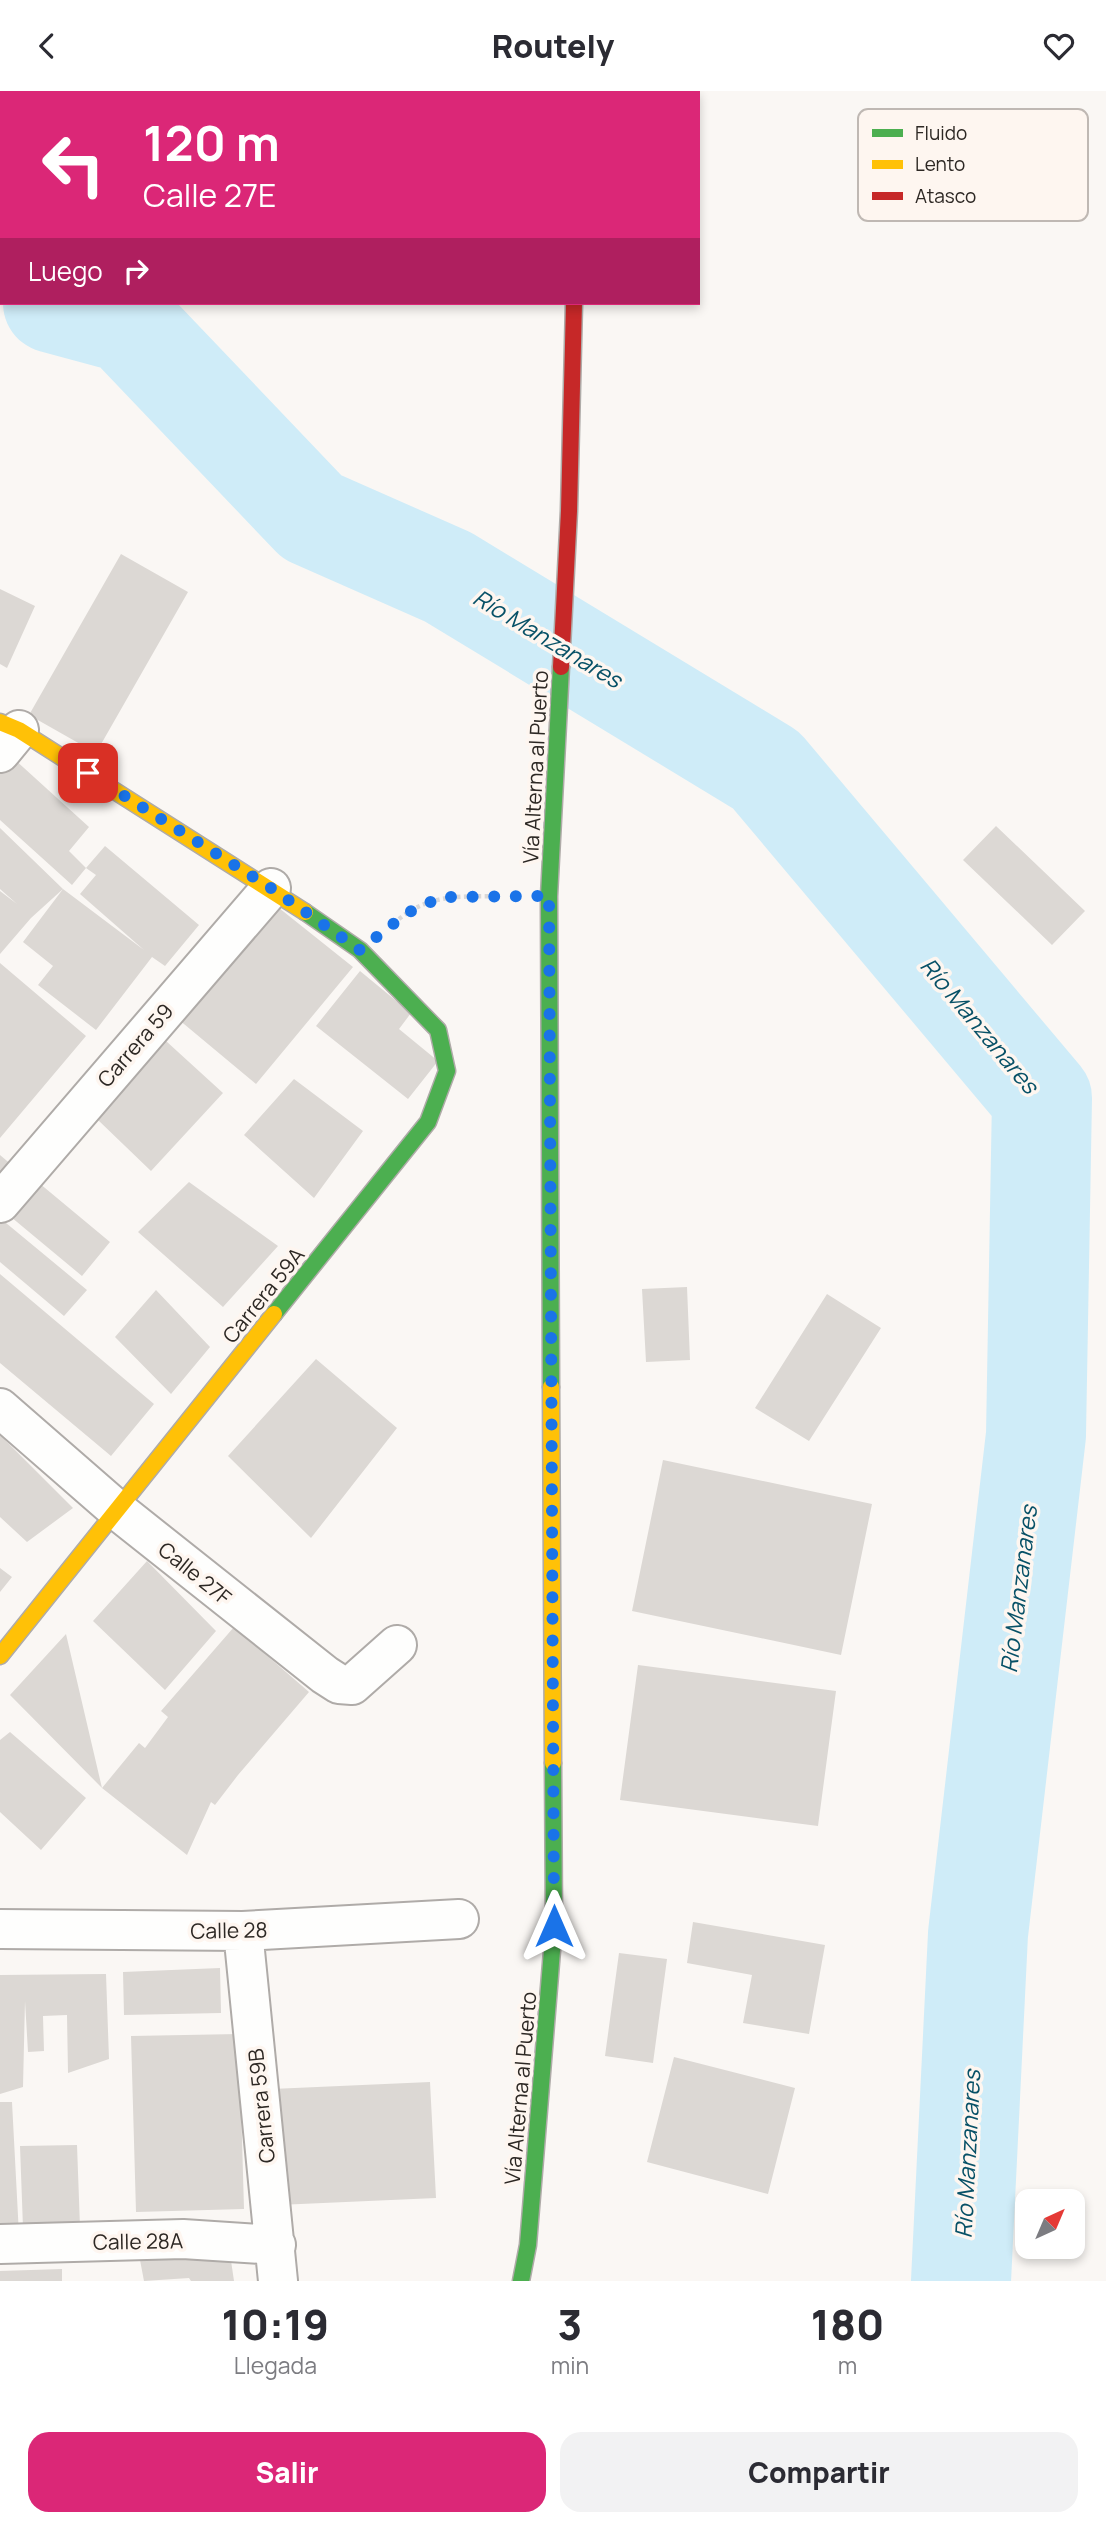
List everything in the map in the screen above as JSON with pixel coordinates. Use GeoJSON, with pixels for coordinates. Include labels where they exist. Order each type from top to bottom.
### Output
{"type":"FeatureCollection","features":[{"type":"Feature","properties":{"kind":"main road","name":"Vía Alterna al Puerto"},"geometry":{"type":"LineString","coordinates":[[522,2281],[528,2245],[554,1926],[549,896],[569,511],[574,305]]}},
{"type":"Feature","properties":{"kind":"main road","name":"Carrera 59A"},"geometry":{"type":"LineString","coordinates":[[0,1656],[428,1122],[447,1070],[438,1030],[360,950],[271,888],[6,735]]}},
{"type":"Feature","properties":{"kind":"street","name":"Carrera 59"},"geometry":{"type":"LineString","coordinates":[[0,1203],[271,888]]}},
{"type":"Feature","properties":{"kind":"street","name":"Calle 27F"},"geometry":{"type":"LineString","coordinates":[[0,1408],[117,1510],[275,1637],[339,1683],[352,1685],[397,1645]]}},
{"type":"Feature","properties":{"kind":"street","name":"Calle 28"},"geometry":{"type":"LineString","coordinates":[[0,1929],[243,1931],[459,1919]]}},
{"type":"Feature","properties":{"kind":"street","name":"Carrera 59B"},"geometry":{"type":"LineString","coordinates":[[243,1931],[277,2263]]}},
{"type":"Feature","properties":{"kind":"street","name":"Calle 28A"},"geometry":{"type":"LineString","coordinates":[[0,2244],[183,2239],[277,2263]]}},
{"type":"Feature","properties":{"kind":"path"},"geometry":{"type":"LineString","coordinates":[[360,950],[407,913],[441,897],[549,896]]}},
{"type":"Feature","properties":{"kind":"building"},"geometry":{"type":"Polygon","coordinates":[[[121,554],[188,592],[96,753],[29,715],[121,554]]]}},
{"type":"Feature","properties":{"kind":"building"},"geometry":{"type":"Polygon","coordinates":[[[0,589],[35,606],[7,668],[0,664],[0,589]]]}},
{"type":"Feature","properties":{"kind":"building"},"geometry":{"type":"Polygon","coordinates":[[[13,758],[89,827],[69,851],[86,868],[72,885],[0,820],[0,773],[13,758]]]}},
{"type":"Feature","properties":{"kind":"building"},"geometry":{"type":"Polygon","coordinates":[[[996,826],[1085,911],[1052,945],[963,860],[996,826]]]}},
{"type":"Feature","properties":{"kind":"building"},"geometry":{"type":"Polygon","coordinates":[[[0,828],[63,889],[31,918],[0,954],[0,891],[17,904],[0,889],[0,828]]]}},
{"type":"Feature","properties":{"kind":"building"},"geometry":{"type":"Polygon","coordinates":[[[105,846],[199,925],[165,966],[152,957],[96,1030],[38,985],[53,966],[23,942],[63,889],[144,950],[80,894],[96,875],[86,868],[105,846]]]}},
{"type":"Feature","properties":{"kind":"building"},"geometry":{"type":"Polygon","coordinates":[[[274,904],[353,967],[256,1084],[178,1019],[274,904]]]}},
{"type":"Feature","properties":{"kind":"building"},"geometry":{"type":"Polygon","coordinates":[[[0,963],[86,1036],[0,1138],[0,963]]]}},
{"type":"Feature","properties":{"kind":"building"},"geometry":{"type":"Polygon","coordinates":[[[360,971],[411,1013],[399,1029],[438,1061],[408,1099],[316,1026],[360,971]]]}},
{"type":"Feature","properties":{"kind":"building"},"geometry":{"type":"Polygon","coordinates":[[[166,1041],[223,1093],[151,1171],[98,1120],[166,1041]]]}},
{"type":"Feature","properties":{"kind":"building"},"geometry":{"type":"Polygon","coordinates":[[[294,1079],[363,1131],[314,1198],[244,1135],[294,1079]]]}},
{"type":"Feature","properties":{"kind":"building"},"geometry":{"type":"Polygon","coordinates":[[[0,1155],[13,1166],[0,1181],[0,1155]]]}},
{"type":"Feature","properties":{"kind":"building"},"geometry":{"type":"Polygon","coordinates":[[[189,1182],[278,1246],[223,1307],[138,1232],[189,1182]]]}},
{"type":"Feature","properties":{"kind":"building"},"geometry":{"type":"Polygon","coordinates":[[[39,1183],[110,1242],[82,1276],[11,1217],[39,1183]]]}},
{"type":"Feature","properties":{"kind":"building"},"geometry":{"type":"Polygon","coordinates":[[[0,1218],[87,1290],[64,1316],[0,1262],[0,1218]]]}},
{"type":"Feature","properties":{"kind":"building"},"geometry":{"type":"Polygon","coordinates":[[[0,1274],[154,1404],[111,1456],[0,1363],[0,1274]]]}},
{"type":"Feature","properties":{"kind":"building"},"geometry":{"type":"Polygon","coordinates":[[[687,1287],[690,1360],[646,1362],[642,1289],[687,1287]]]}},
{"type":"Feature","properties":{"kind":"building"},"geometry":{"type":"Polygon","coordinates":[[[156,1290],[210,1347],[171,1394],[115,1337],[156,1290]]]}},
{"type":"Feature","properties":{"kind":"building"},"geometry":{"type":"Polygon","coordinates":[[[827,1294],[881,1328],[809,1441],[755,1408],[827,1294]]]}},
{"type":"Feature","properties":{"kind":"building"},"geometry":{"type":"Polygon","coordinates":[[[316,1359],[397,1428],[311,1538],[228,1456],[316,1359]]]}},
{"type":"Feature","properties":{"kind":"building"},"geometry":{"type":"Polygon","coordinates":[[[0,1435],[73,1508],[27,1542],[0,1517],[0,1435]]]}},
{"type":"Feature","properties":{"kind":"building"},"geometry":{"type":"Polygon","coordinates":[[[663,1460],[872,1504],[841,1655],[632,1611],[663,1460]]]}},
{"type":"Feature","properties":{"kind":"building"},"geometry":{"type":"Polygon","coordinates":[[[147,1561],[216,1631],[165,1690],[93,1621],[147,1561]]]}},
{"type":"Feature","properties":{"kind":"building"},"geometry":{"type":"Polygon","coordinates":[[[0,1568],[12,1577],[0,1592],[0,1568]]]}},
{"type":"Feature","properties":{"kind":"building"},"geometry":{"type":"Polygon","coordinates":[[[234,1627],[309,1692],[215,1805],[211,1802],[187,1855],[102,1788],[139,1743],[145,1748],[168,1717],[161,1711],[234,1627]]]}},
{"type":"Feature","properties":{"kind":"building"},"geometry":{"type":"Polygon","coordinates":[[[66,1634],[102,1788],[10,1695],[66,1634]]]}},
{"type":"Feature","properties":{"kind":"building"},"geometry":{"type":"Polygon","coordinates":[[[638,1665],[836,1691],[818,1826],[620,1800],[638,1665]]]}},
{"type":"Feature","properties":{"kind":"building"},"geometry":{"type":"Polygon","coordinates":[[[10,1732],[86,1798],[41,1850],[0,1812],[0,1740],[10,1732]]]}},
{"type":"Feature","properties":{"kind":"building"},"geometry":{"type":"Polygon","coordinates":[[[693,1922],[825,1945],[809,2034],[743,2023],[752,1975],[687,1963],[693,1922]]]}},
{"type":"Feature","properties":{"kind":"building"},"geometry":{"type":"Polygon","coordinates":[[[619,1953],[667,1959],[653,2063],[605,2056],[619,1953]]]}},
{"type":"Feature","properties":{"kind":"building"},"geometry":{"type":"Polygon","coordinates":[[[220,1968],[221,2013],[124,2015],[123,1972],[220,1968]]]}},
{"type":"Feature","properties":{"kind":"building"},"geometry":{"type":"Polygon","coordinates":[[[106,1974],[109,2059],[68,2073],[67,2015],[43,2016],[44,2051],[28,2052],[25,2001],[23,2087],[0,2094],[0,1975],[106,1974]]]}},
{"type":"Feature","properties":{"kind":"building"},"geometry":{"type":"Polygon","coordinates":[[[239,2034],[244,2209],[136,2212],[131,2036],[239,2034]]]}},
{"type":"Feature","properties":{"kind":"building"},"geometry":{"type":"Polygon","coordinates":[[[674,2057],[795,2088],[768,2194],[647,2162],[674,2057]]]}},
{"type":"Feature","properties":{"kind":"building"},"geometry":{"type":"Polygon","coordinates":[[[430,2082],[436,2198],[278,2205],[272,2089],[430,2082]]]}},
{"type":"Feature","properties":{"kind":"building"},"geometry":{"type":"Polygon","coordinates":[[[0,2102],[12,2102],[19,2235],[0,2236],[0,2102]]]}},
{"type":"Feature","properties":{"kind":"building"},"geometry":{"type":"Polygon","coordinates":[[[77,2145],[80,2227],[23,2228],[20,2146],[77,2145]]]}},
{"type":"Feature","properties":{"kind":"building"},"geometry":{"type":"Polygon","coordinates":[[[229,2247],[234,2281],[191,2281],[189,2278],[144,2281],[140,2260],[229,2247]]]}},
{"type":"Feature","properties":{"kind":"building"},"geometry":{"type":"Polygon","coordinates":[[[62,2269],[62,2281],[0,2281],[0,2271],[62,2269]]]}},
{"type":"Feature","properties":{"kind":"waterway","name":"Río Manzanares"},"geometry":{"type":"LineString","coordinates":[[60,305],[127,323],[312,517],[448,577],[766,770],[1042,1098],[1036,1435],[978,1934],[961,2281]]}},
{"type":"Feature","properties":{"kind":"traffic: fast"},"geometry":{"type":"LineString","coordinates":[[551,1387],[549,896],[561,667]]}},
{"type":"Feature","properties":{"kind":"traffic: fast"},"geometry":{"type":"LineString","coordinates":[[274,1314],[428,1122],[447,1071],[438,1030],[360,950],[305,912]]}},
{"type":"Feature","properties":{"kind":"traffic: fast"},"geometry":{"type":"LineString","coordinates":[[521,2281],[528,2245],[554,1926],[553,1763]]}},
{"type":"Feature","properties":{"kind":"traffic: slow"},"geometry":{"type":"LineString","coordinates":[[0,722],[19,730],[305,912]]}},
{"type":"Feature","properties":{"kind":"traffic: slow"},"geometry":{"type":"LineString","coordinates":[[0,1656],[274,1314]]}},
{"type":"Feature","properties":{"kind":"traffic: slow"},"geometry":{"type":"LineString","coordinates":[[551,1387],[553,1763]]}},
{"type":"Feature","properties":{"kind":"traffic: jam"},"geometry":{"type":"LineString","coordinates":[[561,667],[569,511],[574,305]]}},
{"type":"Feature","properties":{"kind":"route"},"geometry":{"type":"LineString","coordinates":[[88,773],[271,888],[360,950],[407,913],[441,897],[549,896],[554,1926]]}}]}
